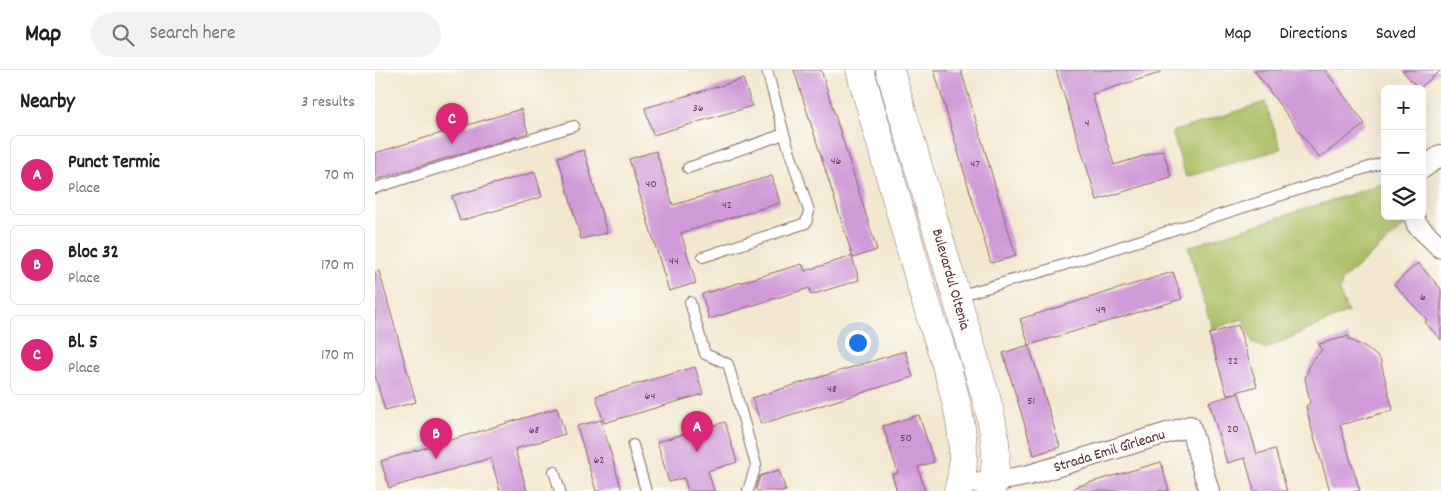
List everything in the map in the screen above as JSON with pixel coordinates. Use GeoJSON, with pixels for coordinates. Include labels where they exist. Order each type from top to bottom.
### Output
{"type":"FeatureCollection","features":[{"type":"Feature","properties":{"kind":"street","name":"Bulevardul Oltenia"},"geometry":{"type":"LineString","coordinates":[[859,70],[955,398],[961,430],[963,461],[959,487]]}},
{"type":"Feature","properties":{"kind":"street","name":"Bulevardul Oltenia"},"geometry":{"type":"LineString","coordinates":[[890,70],[989,408],[995,436],[997,461],[992,486]]}},
{"type":"Feature","properties":{"kind":"street"},"geometry":{"type":"LineString","coordinates":[[1426,166],[1441,155]]}},
{"type":"Feature","properties":{"kind":"street"},"geometry":{"type":"LineString","coordinates":[[1415,220],[1417,225],[1441,248]]}},
{"type":"Feature","properties":{"kind":"street","name":"Strada Emil Gîrleanu"},"geometry":{"type":"LineString","coordinates":[[959,487],[992,486],[1190,426],[1209,491]]}},
{"type":"Feature","properties":{"kind":"lane"},"geometry":{"type":"LineString","coordinates":[[703,258],[805,223],[809,211],[784,134],[767,70]]}},
{"type":"Feature","properties":{"kind":"lane"},"geometry":{"type":"LineString","coordinates":[[375,188],[574,126]]}},
{"type":"Feature","properties":{"kind":"lane"},"geometry":{"type":"LineString","coordinates":[[689,168],[784,134]]}},
{"type":"Feature","properties":{"kind":"lane"},"geometry":{"type":"LineString","coordinates":[[957,296],[1060,266],[1381,163]]}},
{"type":"Feature","properties":{"kind":"lane"},"geometry":{"type":"LineString","coordinates":[[689,302],[705,354],[728,364],[756,465],[748,491]]}},
{"type":"Feature","properties":{"kind":"lane"},"geometry":{"type":"LineString","coordinates":[[633,445],[647,491]]}},
{"type":"Feature","properties":{"kind":"lane"},"geometry":{"type":"LineString","coordinates":[[554,472],[560,491]]}},
{"type":"Feature","properties":{"kind":"green space"},"geometry":{"type":"Polygon","coordinates":[[[1265,102],[1281,149],[1186,177],[1172,132],[1265,102]]]}},
{"type":"Feature","properties":{"kind":"green space"},"geometry":{"type":"Polygon","coordinates":[[[1381,184],[1381,220],[1402,220],[1404,226],[1342,280],[1340,294],[1348,312],[1265,349],[1253,343],[1243,319],[1212,329],[1188,247],[1381,184]]]}},
{"type":"Feature","properties":{"kind":"building"},"geometry":{"type":"Polygon","coordinates":[[[794,70],[821,70],[877,250],[853,258],[794,70]]]}},
{"type":"Feature","properties":{"kind":"building"},"geometry":{"type":"Polygon","coordinates":[[[934,70],[961,70],[1016,256],[991,263],[934,70]]]}},
{"type":"Feature","properties":{"kind":"building"},"geometry":{"type":"Polygon","coordinates":[[[1056,70],[1159,70],[1160,73],[1092,94],[1114,165],[1163,150],[1171,177],[1097,200],[1056,70]]]}},
{"type":"Feature","properties":{"kind":"building"},"geometry":{"type":"Polygon","coordinates":[[[1254,70],[1325,70],[1365,124],[1319,158],[1254,70]]]}},
{"type":"Feature","properties":{"kind":"building"},"geometry":{"type":"Polygon","coordinates":[[[1402,70],[1441,70],[1424,85],[1415,85],[1402,70]]]}},
{"type":"Feature","properties":{"kind":"building"},"geometry":{"type":"Polygon","coordinates":[[[743,79],[752,106],[653,135],[645,108],[743,79]]]}},
{"type":"Feature","properties":{"kind":"building"},"geometry":{"type":"Polygon","coordinates":[[[521,109],[528,133],[375,180],[375,153],[521,109]]]}},
{"type":"Feature","properties":{"kind":"building"},"geometry":{"type":"Polygon","coordinates":[[[584,150],[607,233],[581,239],[558,157],[584,150]]]}},
{"type":"Feature","properties":{"kind":"building"},"geometry":{"type":"Polygon","coordinates":[[[656,151],[673,205],[772,176],[780,203],[681,233],[696,283],[669,291],[629,159],[656,151]]]}},
{"type":"Feature","properties":{"kind":"building"},"geometry":{"type":"Polygon","coordinates":[[[535,172],[542,197],[460,221],[452,196],[535,172]]]}},
{"type":"Feature","properties":{"kind":"building"},"geometry":{"type":"Polygon","coordinates":[[[852,256],[859,280],[811,295],[809,288],[709,319],[702,294],[802,264],[805,271],[852,256]]]}},
{"type":"Feature","properties":{"kind":"building"},"geometry":{"type":"Polygon","coordinates":[[[1418,263],[1441,289],[1441,340],[1425,322],[1427,320],[1394,284],[1418,263]]]}},
{"type":"Feature","properties":{"kind":"building"},"geometry":{"type":"Polygon","coordinates":[[[379,271],[416,402],[385,410],[375,376],[375,272],[379,271]]]}},
{"type":"Feature","properties":{"kind":"building"},"geometry":{"type":"Polygon","coordinates":[[[1173,272],[1182,299],[1029,345],[1020,319],[1173,272]]]}},
{"type":"Feature","properties":{"kind":"building"},"geometry":{"type":"Polygon","coordinates":[[[1238,325],[1257,386],[1227,395],[1209,334],[1238,325]]]}},
{"type":"Feature","properties":{"kind":"building"},"geometry":{"type":"Polygon","coordinates":[[[1349,336],[1349,340],[1366,347],[1380,359],[1393,410],[1340,425],[1360,491],[1330,491],[1306,406],[1310,403],[1305,378],[1311,362],[1322,350],[1319,344],[1349,336]]]}},
{"type":"Feature","properties":{"kind":"building"},"geometry":{"type":"Polygon","coordinates":[[[1029,345],[1060,447],[1034,455],[1003,353],[1029,345]]]}},
{"type":"Feature","properties":{"kind":"building"},"geometry":{"type":"Polygon","coordinates":[[[905,351],[913,377],[761,424],[752,398],[905,351]]]}},
{"type":"Feature","properties":{"kind":"building"},"geometry":{"type":"Polygon","coordinates":[[[695,367],[703,394],[604,423],[596,396],[695,367]]]}},
{"type":"Feature","properties":{"kind":"building"},"geometry":{"type":"Polygon","coordinates":[[[1239,393],[1257,454],[1275,449],[1287,491],[1254,491],[1245,458],[1227,463],[1209,402],[1239,393]]]}},
{"type":"Feature","properties":{"kind":"building"},"geometry":{"type":"Polygon","coordinates":[[[557,408],[565,434],[515,449],[527,491],[500,491],[491,458],[389,488],[381,461],[557,408]]]}},
{"type":"Feature","properties":{"kind":"building"},"geometry":{"type":"Polygon","coordinates":[[[919,415],[934,462],[918,467],[925,491],[897,491],[892,475],[898,473],[883,426],[919,415]]]}},
{"type":"Feature","properties":{"kind":"building"},"geometry":{"type":"Polygon","coordinates":[[[601,420],[622,491],[596,491],[577,426],[601,420]]]}},
{"type":"Feature","properties":{"kind":"building"},"geometry":{"type":"Polygon","coordinates":[[[725,422],[737,462],[708,471],[714,491],[688,491],[684,478],[669,482],[657,442],[725,422]]]}},
{"type":"Feature","properties":{"kind":"building"},"geometry":{"type":"Polygon","coordinates":[[[1161,462],[1169,491],[1075,491],[1075,487],[1161,462]]]}},
{"type":"Feature","properties":{"kind":"building"},"geometry":{"type":"Polygon","coordinates":[[[779,470],[786,491],[757,491],[760,476],[779,470]]]}},
{"type":"Feature","properties":{"kind":"place","name":"Bl. 5"},"geometry":{"type":"Point","coordinates":[452,144]}},
{"type":"Feature","properties":{"kind":"place","name":"Punct Termic"},"geometry":{"type":"Point","coordinates":[697,452]}},
{"type":"Feature","properties":{"kind":"place","name":"Bloc 32"},"geometry":{"type":"Point","coordinates":[436,459]}}]}
